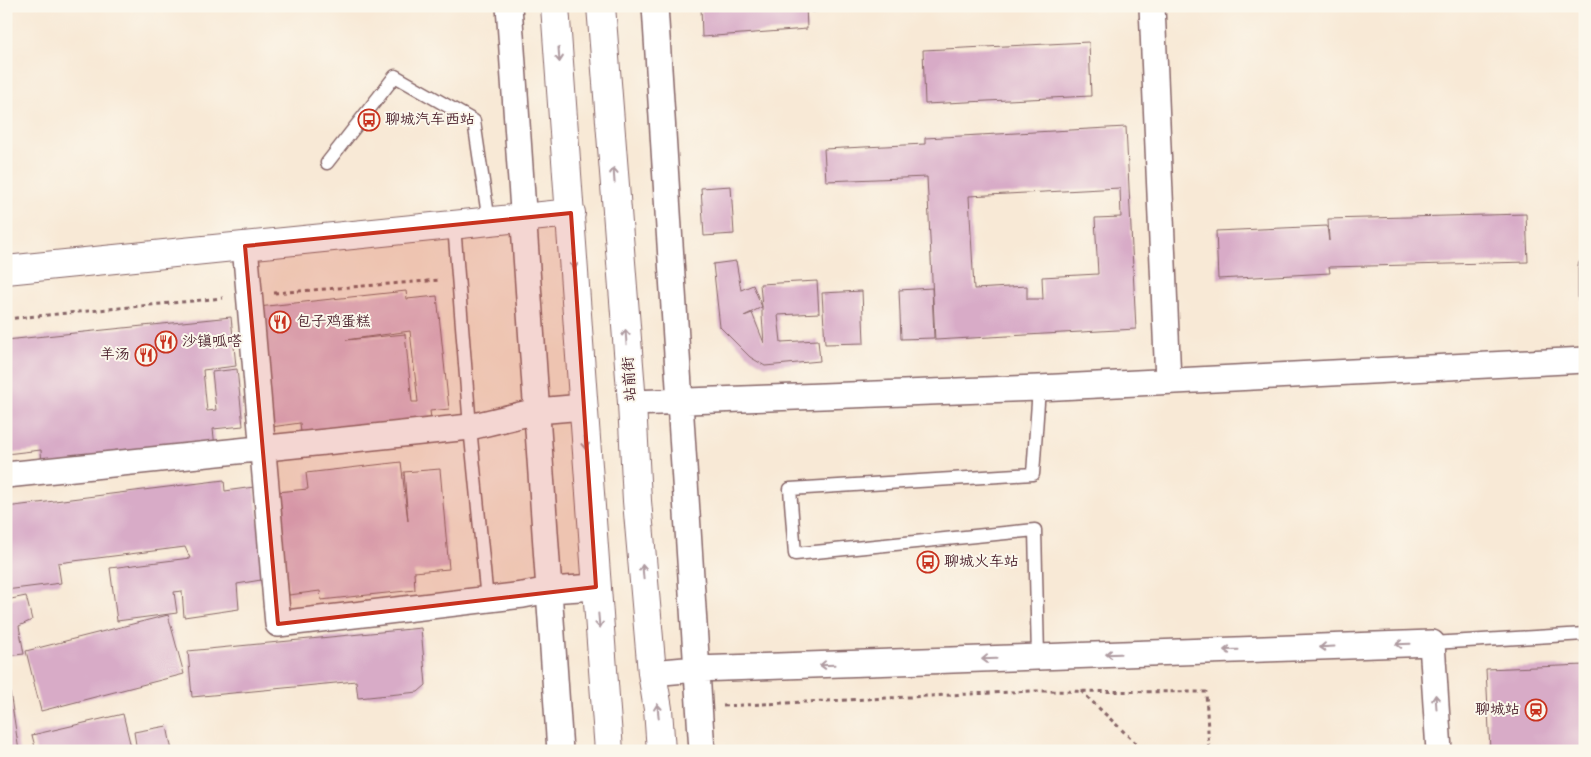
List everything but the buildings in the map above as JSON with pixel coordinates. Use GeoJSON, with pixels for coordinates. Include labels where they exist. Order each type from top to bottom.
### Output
{"type":"FeatureCollection","features":[{"type":"Feature","properties":{"kind":"main road"},"geometry":{"type":"LineString","coordinates":[[555,6],[609,751]]}},
{"type":"Feature","properties":{"kind":"main road","name":"站前街"},"geometry":{"type":"LineString","coordinates":[[601,6],[632,403],[637,501],[661,751]]}},
{"type":"Feature","properties":{"kind":"main road"},"geometry":{"type":"LineString","coordinates":[[6,270],[571,214]]}},
{"type":"Feature","properties":{"kind":"street"},"geometry":{"type":"LineString","coordinates":[[509,6],[560,751]]}},
{"type":"Feature","properties":{"kind":"street"},"geometry":{"type":"LineString","coordinates":[[655,6],[702,751]]}},
{"type":"Feature","properties":{"kind":"street"},"geometry":{"type":"LineString","coordinates":[[1152,6],[1168,381]]}},
{"type":"Feature","properties":{"kind":"street"},"geometry":{"type":"LineString","coordinates":[[245,246],[278,624],[487,600],[549,590],[596,587]]}},
{"type":"Feature","properties":{"kind":"street"},"geometry":{"type":"LineString","coordinates":[[632,403],[1039,388],[1585,360]]}},
{"type":"Feature","properties":{"kind":"street"},"geometry":{"type":"LineString","coordinates":[[6,476],[470,427],[537,411],[583,407]]}},
{"type":"Feature","properties":{"kind":"street"},"geometry":{"type":"LineString","coordinates":[[652,672],[1432,643],[1439,751]]}},
{"type":"Feature","properties":{"kind":"lane"},"geometry":{"type":"LineString","coordinates":[[326,163],[395,76],[474,121],[489,222]]}},
{"type":"Feature","properties":{"kind":"lane"},"geometry":{"type":"LineString","coordinates":[[454,225],[470,427],[487,600]]}},
{"type":"Feature","properties":{"kind":"lane"},"geometry":{"type":"LineString","coordinates":[[1585,266],[1585,299]]}},
{"type":"Feature","properties":{"kind":"lane"},"geometry":{"type":"LineString","coordinates":[[1038,657],[1035,530],[795,554],[790,489],[1033,474],[1039,388]]}},
{"type":"Feature","properties":{"kind":"lane"},"geometry":{"type":"LineString","coordinates":[[1432,643],[1585,634]]}},
{"type":"Feature","properties":{"kind":"path"},"geometry":{"type":"LineString","coordinates":[[700,707],[1032,690],[1206,692],[1209,751]]}},
{"type":"Feature","properties":{"kind":"path"},"geometry":{"type":"LineString","coordinates":[[1081,691],[1144,751]]}},
{"type":"Feature","properties":{"kind":"highlighted area"},"geometry":{"type":"Polygon","coordinates":[[[571,213],[596,587],[278,624],[245,246],[571,213]]]}},
{"type":"Feature","properties":{"kind":"place","name":"聊城汽车西站"},"geometry":{"type":"Point","coordinates":[369,120]}},
{"type":"Feature","properties":{"kind":"place","name":"包子鸡蛋糕"},"geometry":{"type":"Point","coordinates":[280,322]}},
{"type":"Feature","properties":{"kind":"place","name":"沙镇呱嗒"},"geometry":{"type":"Point","coordinates":[166,342]}},
{"type":"Feature","properties":{"kind":"place","name":"羊汤"},"geometry":{"type":"Point","coordinates":[146,355]}},
{"type":"Feature","properties":{"kind":"place","name":"聊城火车站"},"geometry":{"type":"Point","coordinates":[928,562]}},
{"type":"Feature","properties":{"kind":"place","name":"聊城站"},"geometry":{"type":"Point","coordinates":[1536,710]}}]}
